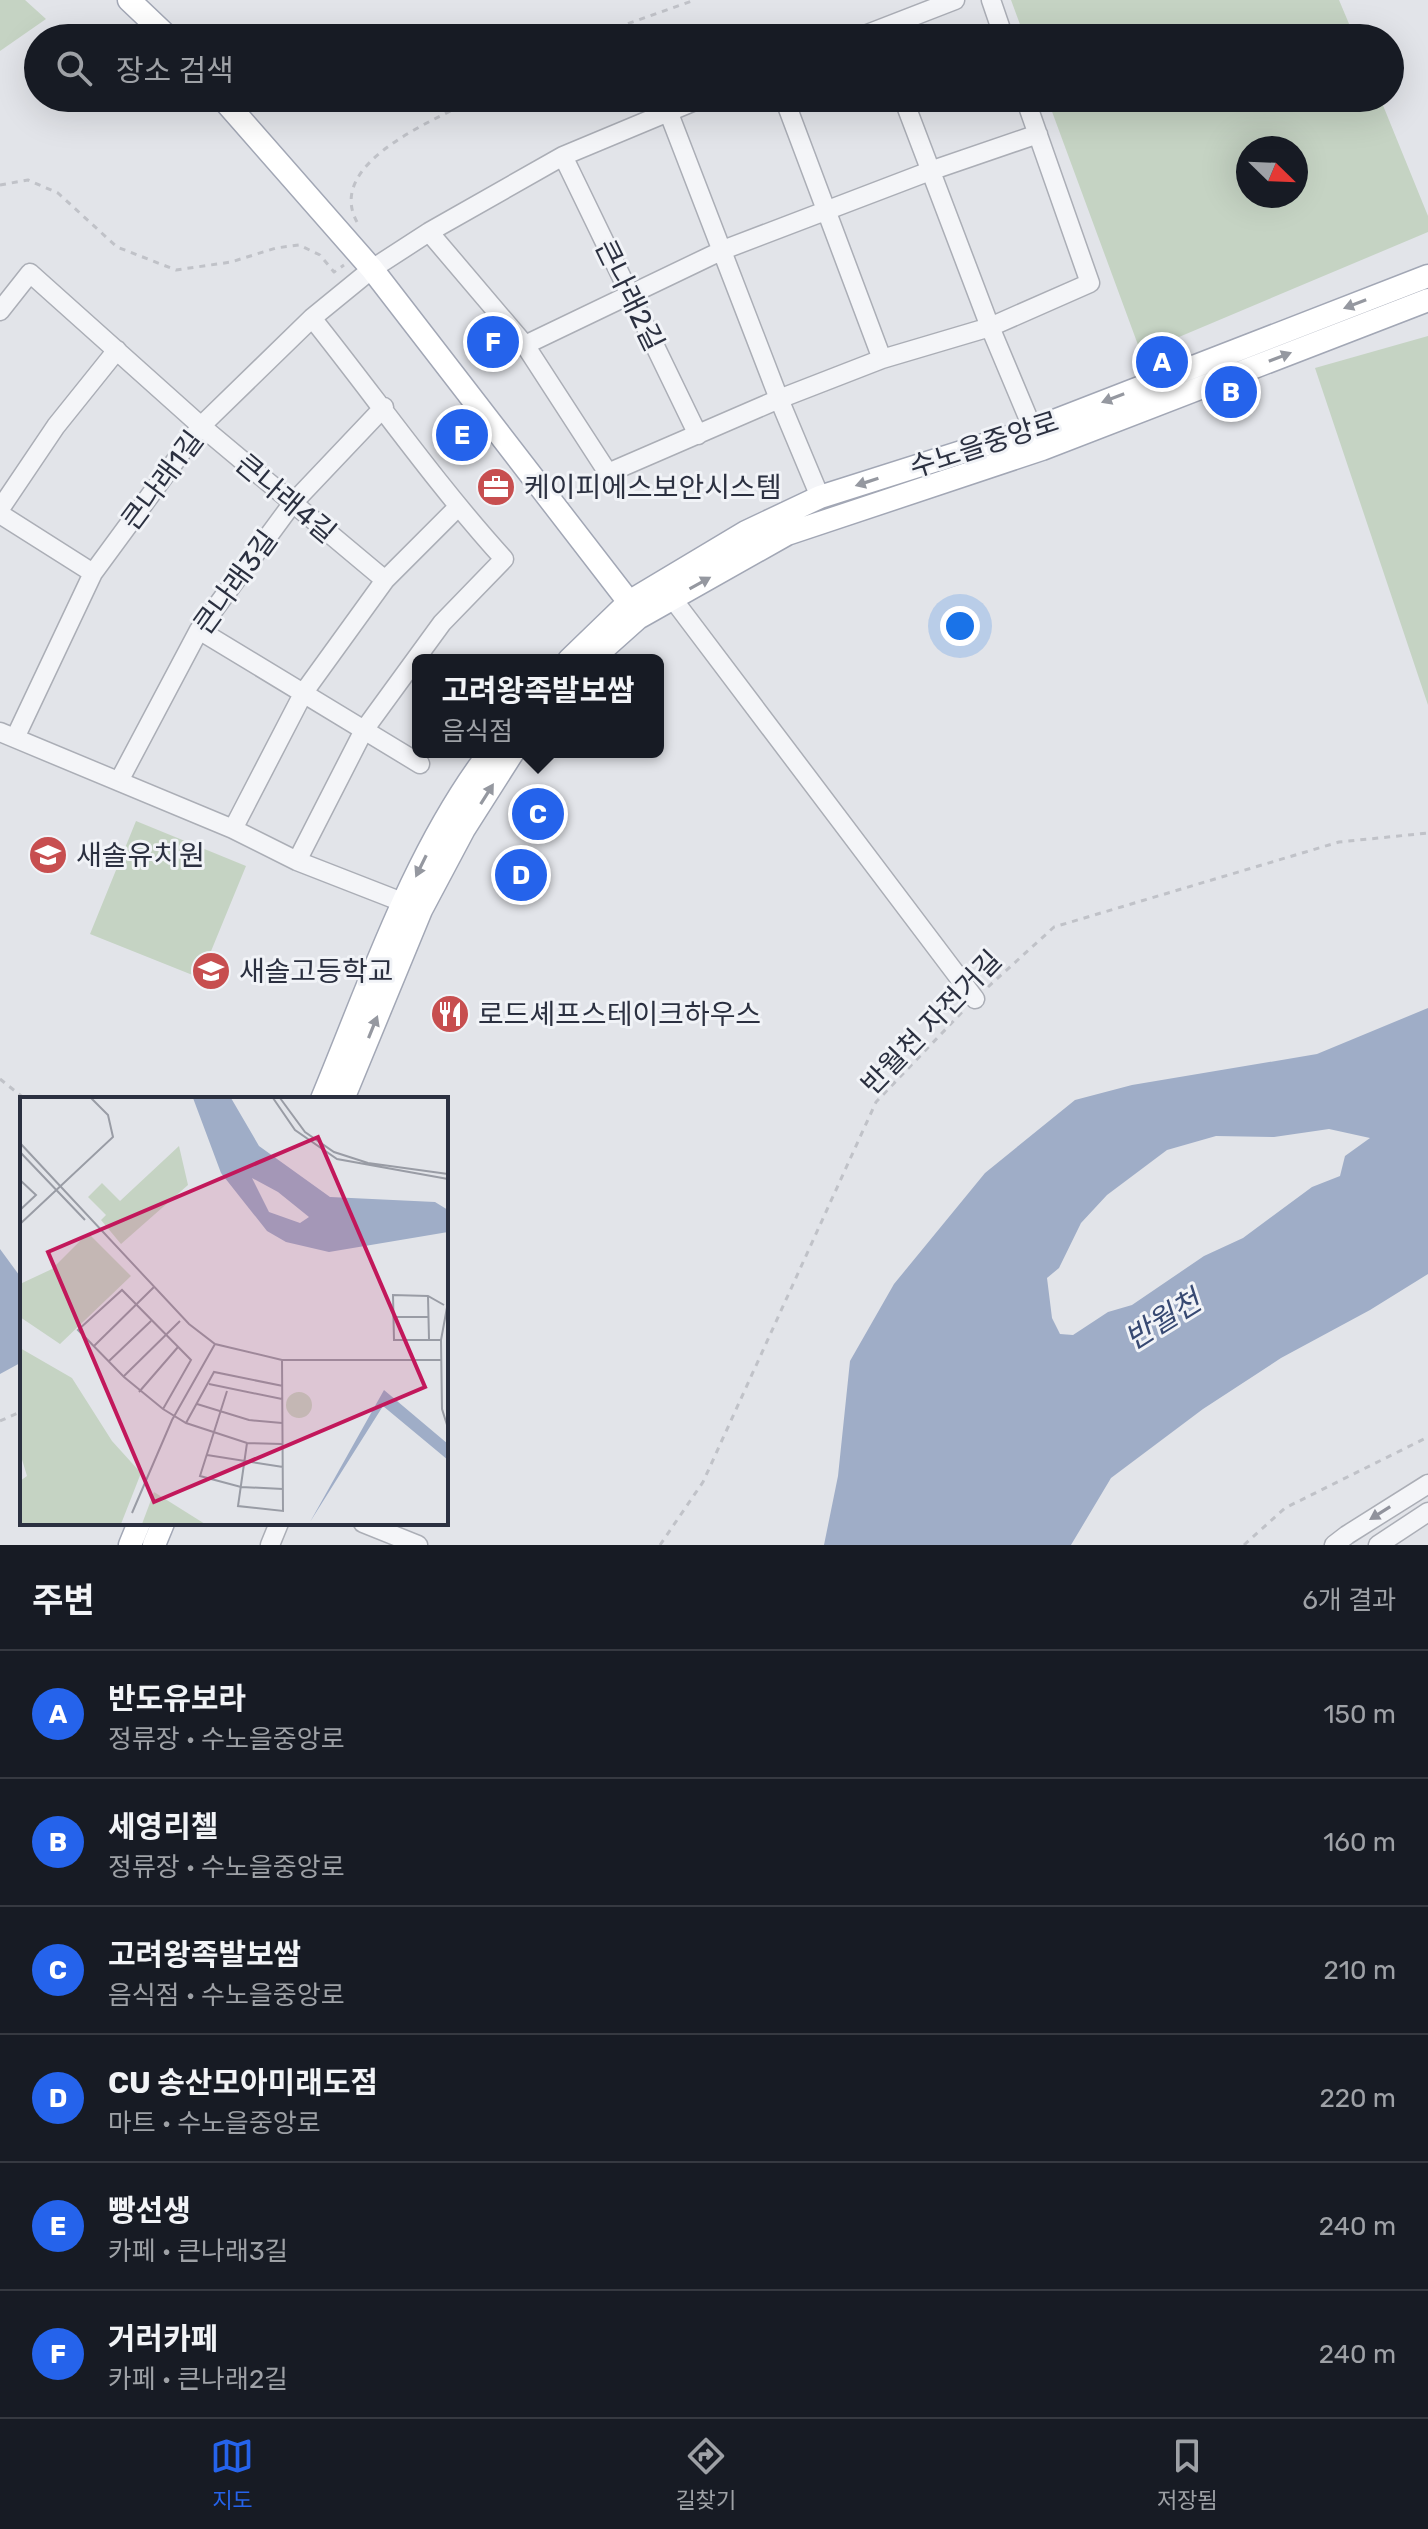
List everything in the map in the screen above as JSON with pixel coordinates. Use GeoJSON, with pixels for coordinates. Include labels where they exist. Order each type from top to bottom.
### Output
{"type":"FeatureCollection","features":[{"type":"Feature","properties":{"kind":"main road"},"geometry":{"type":"LineString","coordinates":[[129,0],[154,24]]}},
{"type":"Feature","properties":{"kind":"main road"},"geometry":{"type":"LineString","coordinates":[[234,112],[366,261],[634,610]]}},
{"type":"Feature","properties":{"kind":"main road","name":"수노을중앙로"},"geometry":{"type":"LineString","coordinates":[[668,591],[746,532],[820,497],[1037,439],[1428,276]]}},
{"type":"Feature","properties":{"kind":"main road","name":"수노을중앙로"},"geometry":{"type":"LineString","coordinates":[[577,654],[634,610],[787,534],[1037,439],[1428,300]]}},
{"type":"Feature","properties":{"kind":"main road","name":"수노을중앙로"},"geometry":{"type":"LineString","coordinates":[[596,654],[634,610]]}},
{"type":"Feature","properties":{"kind":"main road"},"geometry":{"type":"LineString","coordinates":[[344,1097],[413,906],[420,866],[485,758]]}},
{"type":"Feature","properties":{"kind":"main road"},"geometry":{"type":"LineString","coordinates":[[323,1097],[413,906],[509,758]]}},
{"type":"Feature","properties":{"kind":"main road"},"geometry":{"type":"LineString","coordinates":[[130,1545],[138,1525]]}},
{"type":"Feature","properties":{"kind":"main road"},"geometry":{"type":"LineString","coordinates":[[154,1545],[162,1525]]}},
{"type":"Feature","properties":{"kind":"street"},"geometry":{"type":"LineString","coordinates":[[902,24],[955,0]]}},
{"type":"Feature","properties":{"kind":"street"},"geometry":{"type":"LineString","coordinates":[[991,0],[999,24]]}},
{"type":"Feature","properties":{"kind":"street"},"geometry":{"type":"LineString","coordinates":[[366,261],[429,232],[563,156],[666,112]]}},
{"type":"Feature","properties":{"kind":"street"},"geometry":{"type":"LineString","coordinates":[[668,112],[820,497]]}},
{"type":"Feature","properties":{"kind":"street"},"geometry":{"type":"LineString","coordinates":[[789,112],[882,359]]}},
{"type":"Feature","properties":{"kind":"street"},"geometry":{"type":"LineString","coordinates":[[908,112],[990,327],[1037,439]]}},
{"type":"Feature","properties":{"kind":"street"},"geometry":{"type":"LineString","coordinates":[[429,232],[525,345],[608,473],[779,399],[882,359],[990,327],[1090,283],[1030,112]]}},
{"type":"Feature","properties":{"kind":"street"},"geometry":{"type":"LineString","coordinates":[[525,345],[723,250],[930,171],[1038,134]]}},
{"type":"Feature","properties":{"kind":"street","name":"큰나래2길"},"geometry":{"type":"LineString","coordinates":[[563,156],[698,435]]}},
{"type":"Feature","properties":{"kind":"street","name":"큰나래1길"},"geometry":{"type":"LineString","coordinates":[[7,735],[93,573],[201,426],[366,261]]}},
{"type":"Feature","properties":{"kind":"street","name":"큰나래4길"},"geometry":{"type":"LineString","coordinates":[[0,311],[30,273],[201,426],[385,580]]}},
{"type":"Feature","properties":{"kind":"street"},"geometry":{"type":"LineString","coordinates":[[312,318],[384,407],[457,508],[504,559],[442,623],[419,654]]}},
{"type":"Feature","properties":{"kind":"street"},"geometry":{"type":"LineString","coordinates":[[93,573],[0,511],[56,426],[117,350]]}},
{"type":"Feature","properties":{"kind":"street","name":"큰나래3길"},"geometry":{"type":"LineString","coordinates":[[119,781],[199,630],[292,504],[384,407]]}},
{"type":"Feature","properties":{"kind":"street"},"geometry":{"type":"LineString","coordinates":[[233,829],[304,692],[385,580],[457,508]]}},
{"type":"Feature","properties":{"kind":"street"},"geometry":{"type":"LineString","coordinates":[[668,591],[975,999]]}},
{"type":"Feature","properties":{"kind":"street"},"geometry":{"type":"LineString","coordinates":[[199,630],[420,764]]}},
{"type":"Feature","properties":{"kind":"street"},"geometry":{"type":"LineString","coordinates":[[297,861],[364,730],[412,664]]}},
{"type":"Feature","properties":{"kind":"street"},"geometry":{"type":"LineString","coordinates":[[7,735],[233,829],[297,861],[413,906]]}},
{"type":"Feature","properties":{"kind":"street"},"geometry":{"type":"LineString","coordinates":[[1334,1545],[1428,1484]]}},
{"type":"Feature","properties":{"kind":"street"},"geometry":{"type":"LineString","coordinates":[[1378,1545],[1428,1512]]}},
{"type":"Feature","properties":{"kind":"street"},"geometry":{"type":"LineString","coordinates":[[270,1545],[278,1525]]}},
{"type":"Feature","properties":{"kind":"street"},"geometry":{"type":"LineString","coordinates":[[367,1525],[406,1543]]}},
{"type":"Feature","properties":{"kind":"path"},"geometry":{"type":"LineString","coordinates":[[627,24],[695,0]]}},
{"type":"Feature","properties":{"kind":"path"},"geometry":{"type":"LineString","coordinates":[[362,230],[354,217],[352,194],[357,176],[394,141],[450,112]]}},
{"type":"Feature","properties":{"kind":"path"},"geometry":{"type":"LineString","coordinates":[[0,185],[28,180],[58,193],[117,247],[176,270],[231,262],[276,248],[299,245],[320,255],[334,272],[366,261]]}},
{"type":"Feature","properties":{"kind":"path","name":"반월천 자전거길"},"geometry":{"type":"LineString","coordinates":[[660,1545],[703,1482],[876,1102],[975,999],[1054,927],[1339,842],[1428,833]]}},
{"type":"Feature","properties":{"kind":"path"},"geometry":{"type":"LineString","coordinates":[[0,1079],[22,1097]]}},
{"type":"Feature","properties":{"kind":"path"},"geometry":{"type":"LineString","coordinates":[[0,1421],[20,1412]]}},
{"type":"Feature","properties":{"kind":"path"},"geometry":{"type":"LineString","coordinates":[[1244,1545],[1285,1508],[1428,1437]]}},
{"type":"Feature","properties":{"kind":"green space"},"geometry":{"type":"Polygon","coordinates":[[[0,0],[25,0],[46,19],[39,24],[24,24],[24,34],[0,51],[0,0]]]}},
{"type":"Feature","properties":{"kind":"green space"},"geometry":{"type":"Polygon","coordinates":[[[1011,0],[1339,0],[1349,24],[1020,24],[1011,0]]]}},
{"type":"Feature","properties":{"kind":"green space"},"geometry":{"type":"Polygon","coordinates":[[[1052,112],[1386,112],[1428,216],[1428,232],[1141,353],[1052,112]]]}},
{"type":"Feature","properties":{"kind":"green space"},"geometry":{"type":"Polygon","coordinates":[[[1428,336],[1428,705],[1315,368],[1428,336]]]}},
{"type":"Feature","properties":{"kind":"green space"},"geometry":{"type":"Polygon","coordinates":[[[136,821],[246,866],[200,978],[90,934],[136,821]]]}},
{"type":"Feature","properties":{"kind":"water","name":"반월천"},"geometry":{"type":"Polygon","coordinates":[[[1428,1008],[1428,1274],[1370,1310],[1281,1358],[1203,1409],[1111,1478],[1071,1545],[824,1545],[838,1476],[850,1361],[894,1284],[985,1173],[1075,1100],[1132,1085],[1317,1054],[1428,1008]],[[1329,1129],[1274,1137],[1216,1136],[1167,1150],[1107,1195],[1081,1223],[1059,1268],[1047,1278],[1052,1318],[1060,1334],[1073,1335],[1108,1312],[1132,1305],[1204,1256],[1243,1238],[1312,1187],[1340,1176],[1345,1156],[1370,1138],[1329,1129]]]}},
{"type":"Feature","properties":{"kind":"water"},"geometry":{"type":"Polygon","coordinates":[[[0,1249],[20,1276],[20,1363],[0,1374],[0,1249]]]}},
{"type":"Feature","properties":{"kind":"place","name":"거러카페"},"geometry":{"type":"Point","coordinates":[493,342]}},
{"type":"Feature","properties":{"kind":"place","name":"반도유보라"},"geometry":{"type":"Point","coordinates":[1162,362]}},
{"type":"Feature","properties":{"kind":"place","name":"세영리첼"},"geometry":{"type":"Point","coordinates":[1231,392]}},
{"type":"Feature","properties":{"kind":"place","name":"빵선생"},"geometry":{"type":"Point","coordinates":[462,435]}},
{"type":"Feature","properties":{"kind":"place","name":"케이피에스보안시스템"},"geometry":{"type":"Point","coordinates":[496,487]}},
{"type":"Feature","properties":{"kind":"place","name":"고려왕족발보쌈"},"geometry":{"type":"Point","coordinates":[538,814]}},
{"type":"Feature","properties":{"kind":"place","name":"새솔유치원"},"geometry":{"type":"Point","coordinates":[48,855]}},
{"type":"Feature","properties":{"kind":"place","name":"CU 송산모아미래도점"},"geometry":{"type":"Point","coordinates":[521,875]}},
{"type":"Feature","properties":{"kind":"place","name":"새솔고등학교"},"geometry":{"type":"Point","coordinates":[211,971]}},
{"type":"Feature","properties":{"kind":"place","name":"로드셰프스테이크하우스"},"geometry":{"type":"Point","coordinates":[450,1014]}}]}
